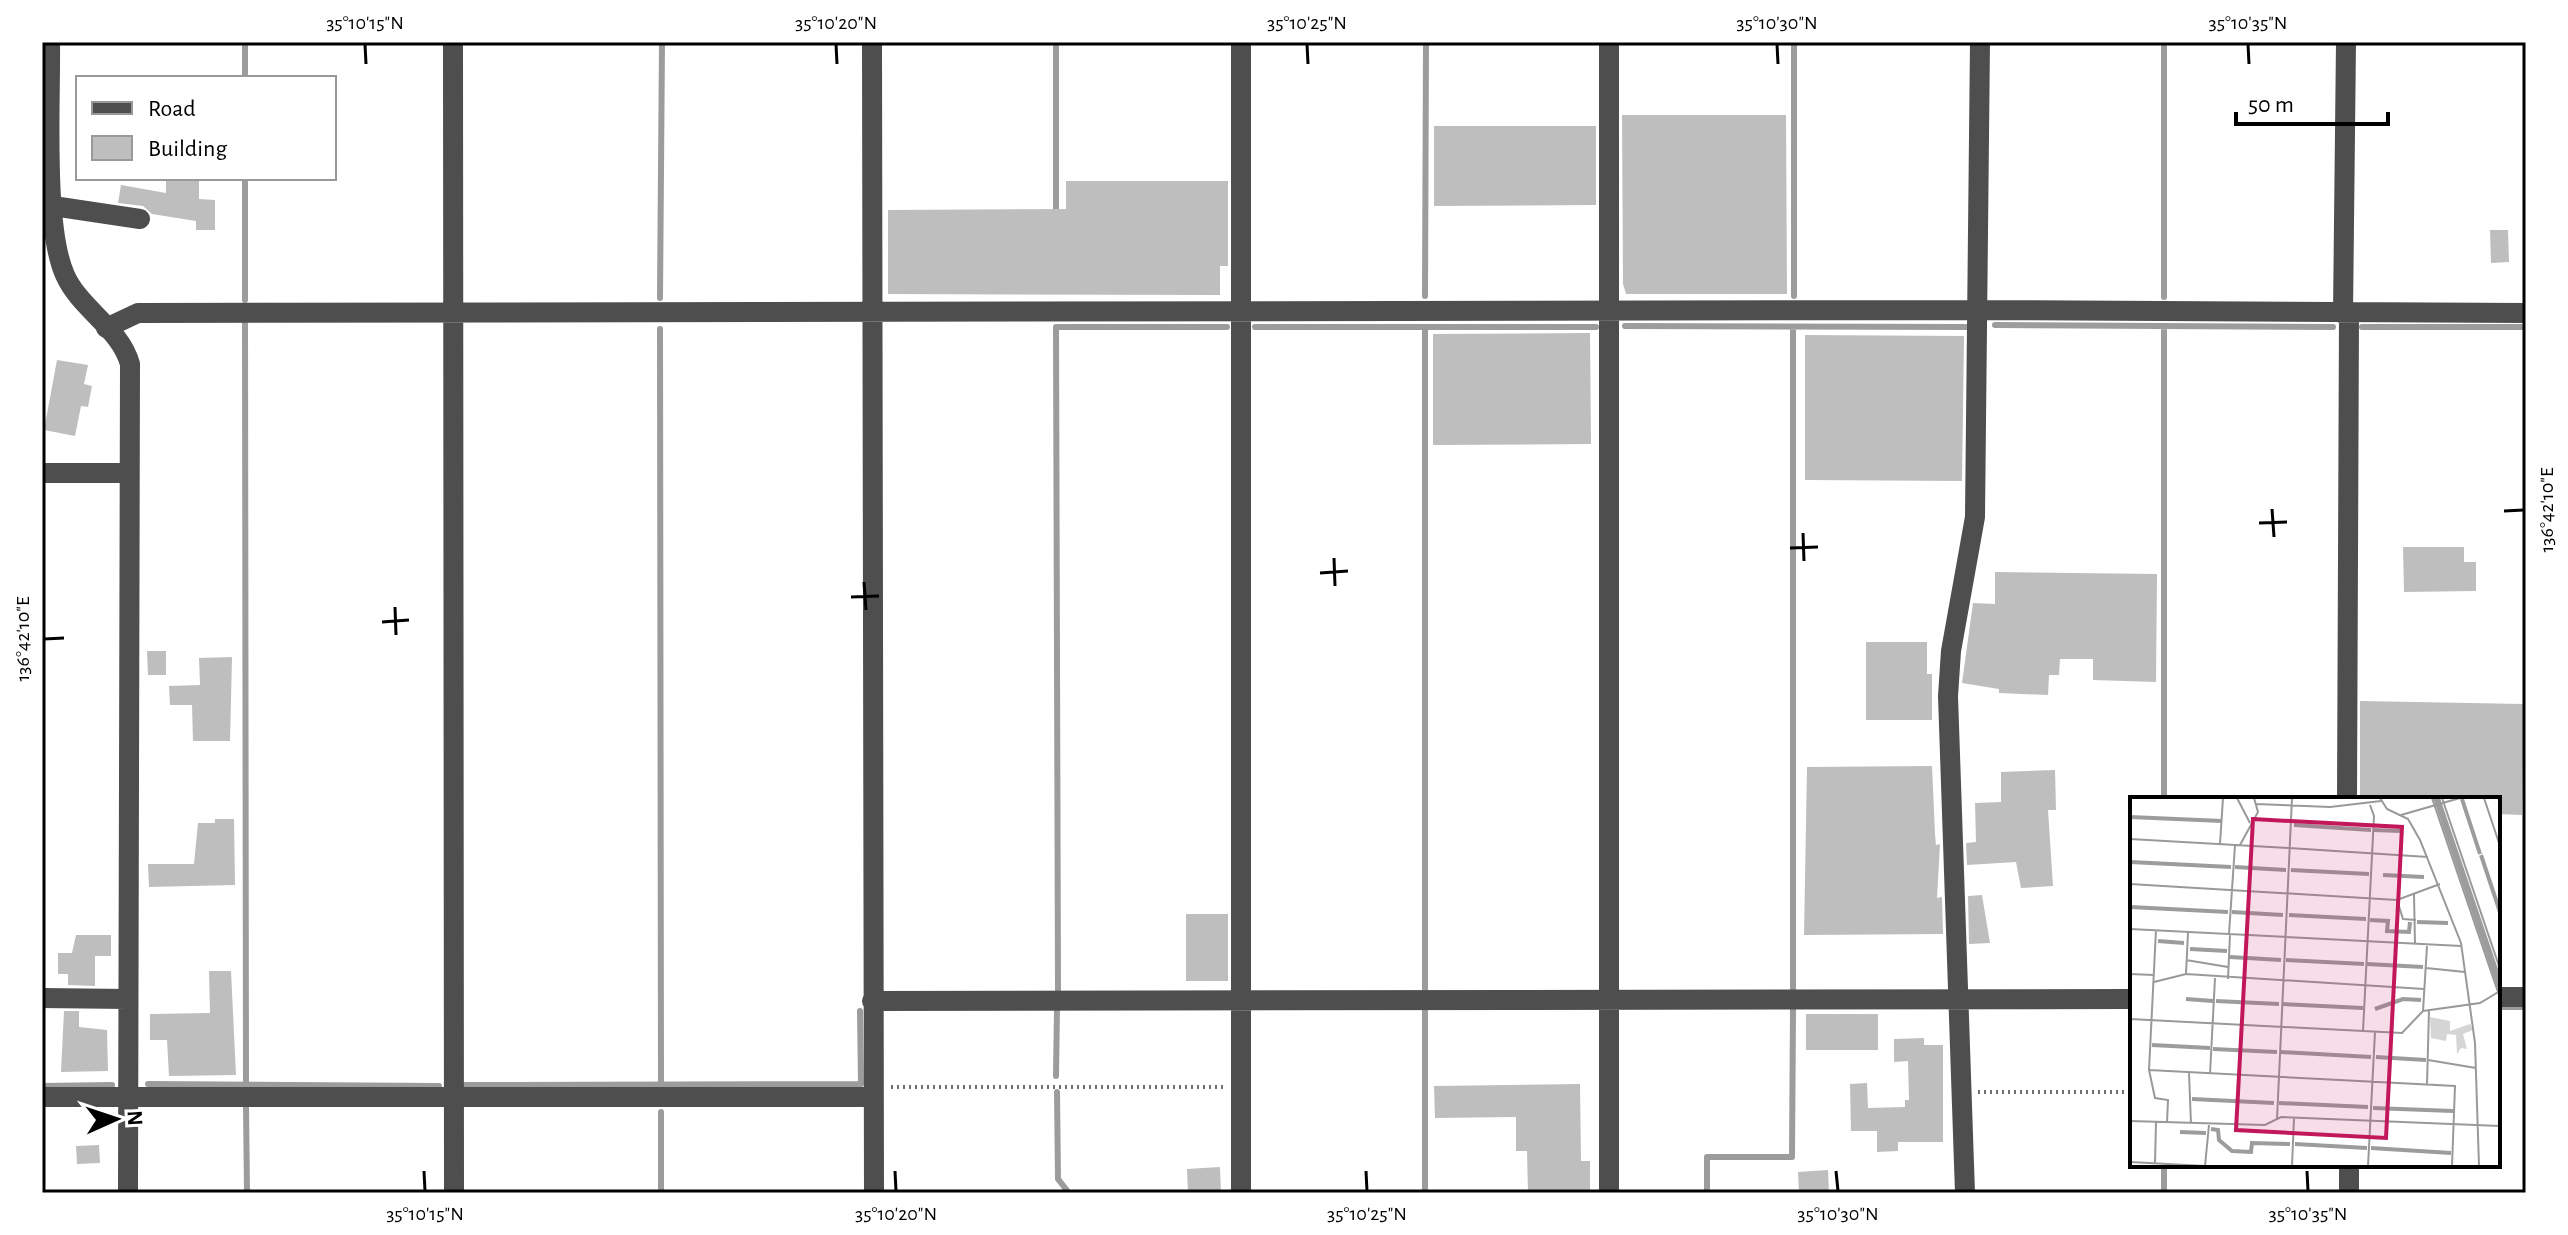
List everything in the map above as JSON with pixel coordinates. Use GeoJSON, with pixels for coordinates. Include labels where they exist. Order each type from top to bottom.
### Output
{"type":"FeatureCollection","features":[{"type":"Feature","properties":{"kind":"street"},"geometry":{"type":"LineString","coordinates":[[50,42],[47,119],[56,243],[67,280],[84,306],[126,352],[130,364],[128,1193]]}},
{"type":"Feature","properties":{"kind":"street"},"geometry":{"type":"LineString","coordinates":[[453,42],[454,1193]]}},
{"type":"Feature","properties":{"kind":"street"},"geometry":{"type":"LineString","coordinates":[[872,42],[874,1193]]}},
{"type":"Feature","properties":{"kind":"street"},"geometry":{"type":"LineString","coordinates":[[1241,42],[1241,1193]]}},
{"type":"Feature","properties":{"kind":"street"},"geometry":{"type":"LineString","coordinates":[[1609,42],[1609,1193]]}},
{"type":"Feature","properties":{"kind":"street"},"geometry":{"type":"LineString","coordinates":[[1965,1193],[1948,696],[1951,651],[1975,517],[1980,42]]}},
{"type":"Feature","properties":{"kind":"street"},"geometry":{"type":"LineString","coordinates":[[2346,42],[2347,797]]}},
{"type":"Feature","properties":{"kind":"street"},"geometry":{"type":"LineString","coordinates":[[53,206],[140,219]]}},
{"type":"Feature","properties":{"kind":"street"},"geometry":{"type":"LineString","coordinates":[[106,328],[138,313],[1608,310],[2526,313]]}},
{"type":"Feature","properties":{"kind":"street"},"geometry":{"type":"LineString","coordinates":[[42,473],[128,473]]}},
{"type":"Feature","properties":{"kind":"street"},"geometry":{"type":"LineString","coordinates":[[2500,997],[2526,997]]}},
{"type":"Feature","properties":{"kind":"street"},"geometry":{"type":"LineString","coordinates":[[42,998],[127,999]]}},
{"type":"Feature","properties":{"kind":"street"},"geometry":{"type":"LineString","coordinates":[[872,1001],[2130,999]]}},
{"type":"Feature","properties":{"kind":"street"},"geometry":{"type":"LineString","coordinates":[[42,1097],[454,1097],[872,1092]]}},
{"type":"Feature","properties":{"kind":"street"},"geometry":{"type":"LineString","coordinates":[[2349,1167],[2349,1193]]}},
{"type":"Feature","properties":{"kind":"path"},"geometry":{"type":"LineString","coordinates":[[872,1092],[1241,1087]]}},
{"type":"Feature","properties":{"kind":"path"},"geometry":{"type":"LineString","coordinates":[[1962,1092],[2130,1092]]}},
{"type":"Feature","properties":{"kind":"building"},"geometry":{"type":"Polygon","coordinates":[[[1622,115],[1786,115],[1787,294],[1626,294],[1623,284],[1622,115]]]}},
{"type":"Feature","properties":{"kind":"building"},"geometry":{"type":"Polygon","coordinates":[[[1434,126],[1596,126],[1596,205],[1434,206],[1434,126]]]}},
{"type":"Feature","properties":{"kind":"building"},"geometry":{"type":"Polygon","coordinates":[[[166,180],[199,180],[199,199],[215,200],[215,230],[196,230],[196,221],[152,214],[143,206],[118,203],[121,185],[166,193],[166,180]]]}},
{"type":"Feature","properties":{"kind":"building"},"geometry":{"type":"Polygon","coordinates":[[[1066,181],[1228,181],[1228,266],[1220,266],[1220,295],[888,294],[888,210],[1066,209],[1066,181]]]}},
{"type":"Feature","properties":{"kind":"building"},"geometry":{"type":"Polygon","coordinates":[[[2490,230],[2508,230],[2509,262],[2491,263],[2490,230]]]}},
{"type":"Feature","properties":{"kind":"building"},"geometry":{"type":"Polygon","coordinates":[[[1590,333],[1591,444],[1433,445],[1433,334],[1590,333]]]}},
{"type":"Feature","properties":{"kind":"building"},"geometry":{"type":"Polygon","coordinates":[[[1805,335],[1964,336],[1962,481],[1805,480],[1805,335]]]}},
{"type":"Feature","properties":{"kind":"building"},"geometry":{"type":"Polygon","coordinates":[[[57,360],[88,365],[84,384],[92,386],[88,407],[81,406],[75,436],[44,430],[57,360]]]}},
{"type":"Feature","properties":{"kind":"building"},"geometry":{"type":"Polygon","coordinates":[[[2403,547],[2464,547],[2464,562],[2476,562],[2476,591],[2404,592],[2403,547]]]}},
{"type":"Feature","properties":{"kind":"building"},"geometry":{"type":"Polygon","coordinates":[[[1995,572],[2157,574],[2156,682],[2093,680],[2093,659],[2060,659],[2059,675],[2049,675],[2048,695],[1999,693],[1999,689],[1962,683],[1973,603],[1995,604],[1995,572]]]}},
{"type":"Feature","properties":{"kind":"building"},"geometry":{"type":"Polygon","coordinates":[[[1866,642],[1927,642],[1927,674],[1932,674],[1932,720],[1866,720],[1866,642]]]}},
{"type":"Feature","properties":{"kind":"building"},"geometry":{"type":"Polygon","coordinates":[[[147,651],[166,651],[166,675],[148,675],[147,651]]]}},
{"type":"Feature","properties":{"kind":"building"},"geometry":{"type":"Polygon","coordinates":[[[232,657],[230,741],[193,741],[192,705],[170,705],[169,686],[200,685],[199,658],[232,657]]]}},
{"type":"Feature","properties":{"kind":"building"},"geometry":{"type":"Polygon","coordinates":[[[2360,701],[2524,704],[2522,815],[2500,814],[2500,797],[2360,797],[2360,701]]]}},
{"type":"Feature","properties":{"kind":"building"},"geometry":{"type":"Polygon","coordinates":[[[1932,766],[1936,845],[1940,844],[1937,898],[1942,897],[1943,934],[1804,935],[1807,767],[1932,766]]]}},
{"type":"Feature","properties":{"kind":"building"},"geometry":{"type":"Polygon","coordinates":[[[2055,770],[2056,810],[2048,810],[2053,886],[2021,888],[2016,862],[1967,865],[1966,843],[1976,842],[1975,803],[2001,802],[2001,772],[2055,770]]]}},
{"type":"Feature","properties":{"kind":"building"},"geometry":{"type":"Polygon","coordinates":[[[215,819],[234,819],[235,885],[149,887],[148,864],[194,864],[198,823],[215,823],[215,819]]]}},
{"type":"Feature","properties":{"kind":"building"},"geometry":{"type":"Polygon","coordinates":[[[1982,895],[1990,943],[1969,944],[1968,896],[1982,895]]]}},
{"type":"Feature","properties":{"kind":"building"},"geometry":{"type":"Polygon","coordinates":[[[1186,914],[1228,914],[1228,981],[1186,981],[1186,914]]]}},
{"type":"Feature","properties":{"kind":"building"},"geometry":{"type":"Polygon","coordinates":[[[76,935],[111,935],[111,956],[95,956],[95,986],[68,985],[68,974],[58,974],[58,953],[72,953],[76,935]]]}},
{"type":"Feature","properties":{"kind":"building"},"geometry":{"type":"Polygon","coordinates":[[[209,971],[231,971],[236,1075],[169,1076],[167,1040],[150,1040],[150,1014],[210,1013],[209,971]]]}},
{"type":"Feature","properties":{"kind":"building"},"geometry":{"type":"Polygon","coordinates":[[[64,1011],[79,1011],[79,1027],[107,1030],[108,1071],[61,1072],[64,1011]]]}},
{"type":"Feature","properties":{"kind":"building"},"geometry":{"type":"Polygon","coordinates":[[[1806,1014],[1878,1014],[1878,1050],[1806,1050],[1806,1014]]]}},
{"type":"Feature","properties":{"kind":"building"},"geometry":{"type":"Polygon","coordinates":[[[1924,1038],[1924,1045],[1943,1045],[1943,1142],[1898,1142],[1898,1151],[1877,1152],[1877,1131],[1851,1131],[1850,1084],[1867,1083],[1868,1108],[1905,1107],[1905,1100],[1909,1100],[1908,1061],[1894,1062],[1894,1039],[1924,1038]]]}},
{"type":"Feature","properties":{"kind":"building"},"geometry":{"type":"Polygon","coordinates":[[[1580,1084],[1581,1161],[1590,1161],[1590,1193],[1528,1193],[1527,1151],[1516,1151],[1516,1117],[1435,1118],[1434,1086],[1580,1084]]]}},
{"type":"Feature","properties":{"kind":"building"},"geometry":{"type":"Polygon","coordinates":[[[99,1145],[100,1163],[77,1164],[76,1146],[99,1145]]]}},
{"type":"Feature","properties":{"kind":"building"},"geometry":{"type":"Polygon","coordinates":[[[1220,1167],[1221,1193],[1188,1193],[1187,1169],[1220,1167]]]}},
{"type":"Feature","properties":{"kind":"building"},"geometry":{"type":"Polygon","coordinates":[[[1828,1170],[1829,1193],[1799,1193],[1798,1172],[1828,1170]]]}},
{"type":"Feature","properties":{"kind":"waterway"},"geometry":{"type":"LineString","coordinates":[[245,42],[245,76]]}},
{"type":"Feature","properties":{"kind":"waterway"},"geometry":{"type":"LineString","coordinates":[[660,298],[662,42]]}},
{"type":"Feature","properties":{"kind":"waterway"},"geometry":{"type":"LineString","coordinates":[[1056,42],[1056,214]]}},
{"type":"Feature","properties":{"kind":"waterway"},"geometry":{"type":"LineString","coordinates":[[1425,296],[1426,42]]}},
{"type":"Feature","properties":{"kind":"waterway"},"geometry":{"type":"LineString","coordinates":[[1794,42],[1794,296]]}},
{"type":"Feature","properties":{"kind":"waterway"},"geometry":{"type":"LineString","coordinates":[[2164,42],[2164,297]]}},
{"type":"Feature","properties":{"kind":"waterway"},"geometry":{"type":"LineString","coordinates":[[245,180],[245,300]]}},
{"type":"Feature","properties":{"kind":"waterway"},"geometry":{"type":"LineString","coordinates":[[245,324],[246,1087]]}},
{"type":"Feature","properties":{"kind":"waterway"},"geometry":{"type":"LineString","coordinates":[[1995,325],[2333,327]]}},
{"type":"Feature","properties":{"kind":"waterway"},"geometry":{"type":"LineString","coordinates":[[1625,326],[1966,327]]}},
{"type":"Feature","properties":{"kind":"waterway"},"geometry":{"type":"LineString","coordinates":[[2164,326],[2164,797]]}},
{"type":"Feature","properties":{"kind":"waterway"},"geometry":{"type":"LineString","coordinates":[[1058,990],[1056,327],[1227,327]]}},
{"type":"Feature","properties":{"kind":"waterway"},"geometry":{"type":"LineString","coordinates":[[1255,327],[1596,327]]}},
{"type":"Feature","properties":{"kind":"waterway"},"geometry":{"type":"LineString","coordinates":[[1425,327],[1425,989]]}},
{"type":"Feature","properties":{"kind":"waterway"},"geometry":{"type":"LineString","coordinates":[[1793,327],[1793,990]]}},
{"type":"Feature","properties":{"kind":"waterway"},"geometry":{"type":"LineString","coordinates":[[2362,327],[2526,327]]}},
{"type":"Feature","properties":{"kind":"waterway"},"geometry":{"type":"LineString","coordinates":[[660,329],[661,1087]]}},
{"type":"Feature","properties":{"kind":"waterway"},"geometry":{"type":"LineString","coordinates":[[2500,1007],[2526,1007]]}},
{"type":"Feature","properties":{"kind":"waterway"},"geometry":{"type":"LineString","coordinates":[[1056,1076],[1057,1008]]}},
{"type":"Feature","properties":{"kind":"waterway"},"geometry":{"type":"LineString","coordinates":[[1425,1009],[1425,1193]]}},
{"type":"Feature","properties":{"kind":"waterway"},"geometry":{"type":"LineString","coordinates":[[1707,1193],[1707,1157],[1792,1157],[1793,1010]]}},
{"type":"Feature","properties":{"kind":"waterway"},"geometry":{"type":"LineString","coordinates":[[465,1085],[861,1084],[860,1011]]}},
{"type":"Feature","properties":{"kind":"waterway"},"geometry":{"type":"LineString","coordinates":[[148,1084],[439,1086]]}},
{"type":"Feature","properties":{"kind":"waterway"},"geometry":{"type":"LineString","coordinates":[[42,1086],[112,1085]]}},
{"type":"Feature","properties":{"kind":"waterway"},"geometry":{"type":"LineString","coordinates":[[1057,1092],[1058,1179],[1069,1193]]}},
{"type":"Feature","properties":{"kind":"waterway"},"geometry":{"type":"LineString","coordinates":[[246,1106],[247,1193]]}},
{"type":"Feature","properties":{"kind":"waterway"},"geometry":{"type":"LineString","coordinates":[[661,1112],[661,1193]]}},
{"type":"Feature","properties":{"kind":"waterway"},"geometry":{"type":"LineString","coordinates":[[2164,1167],[2164,1193]]}}]}
